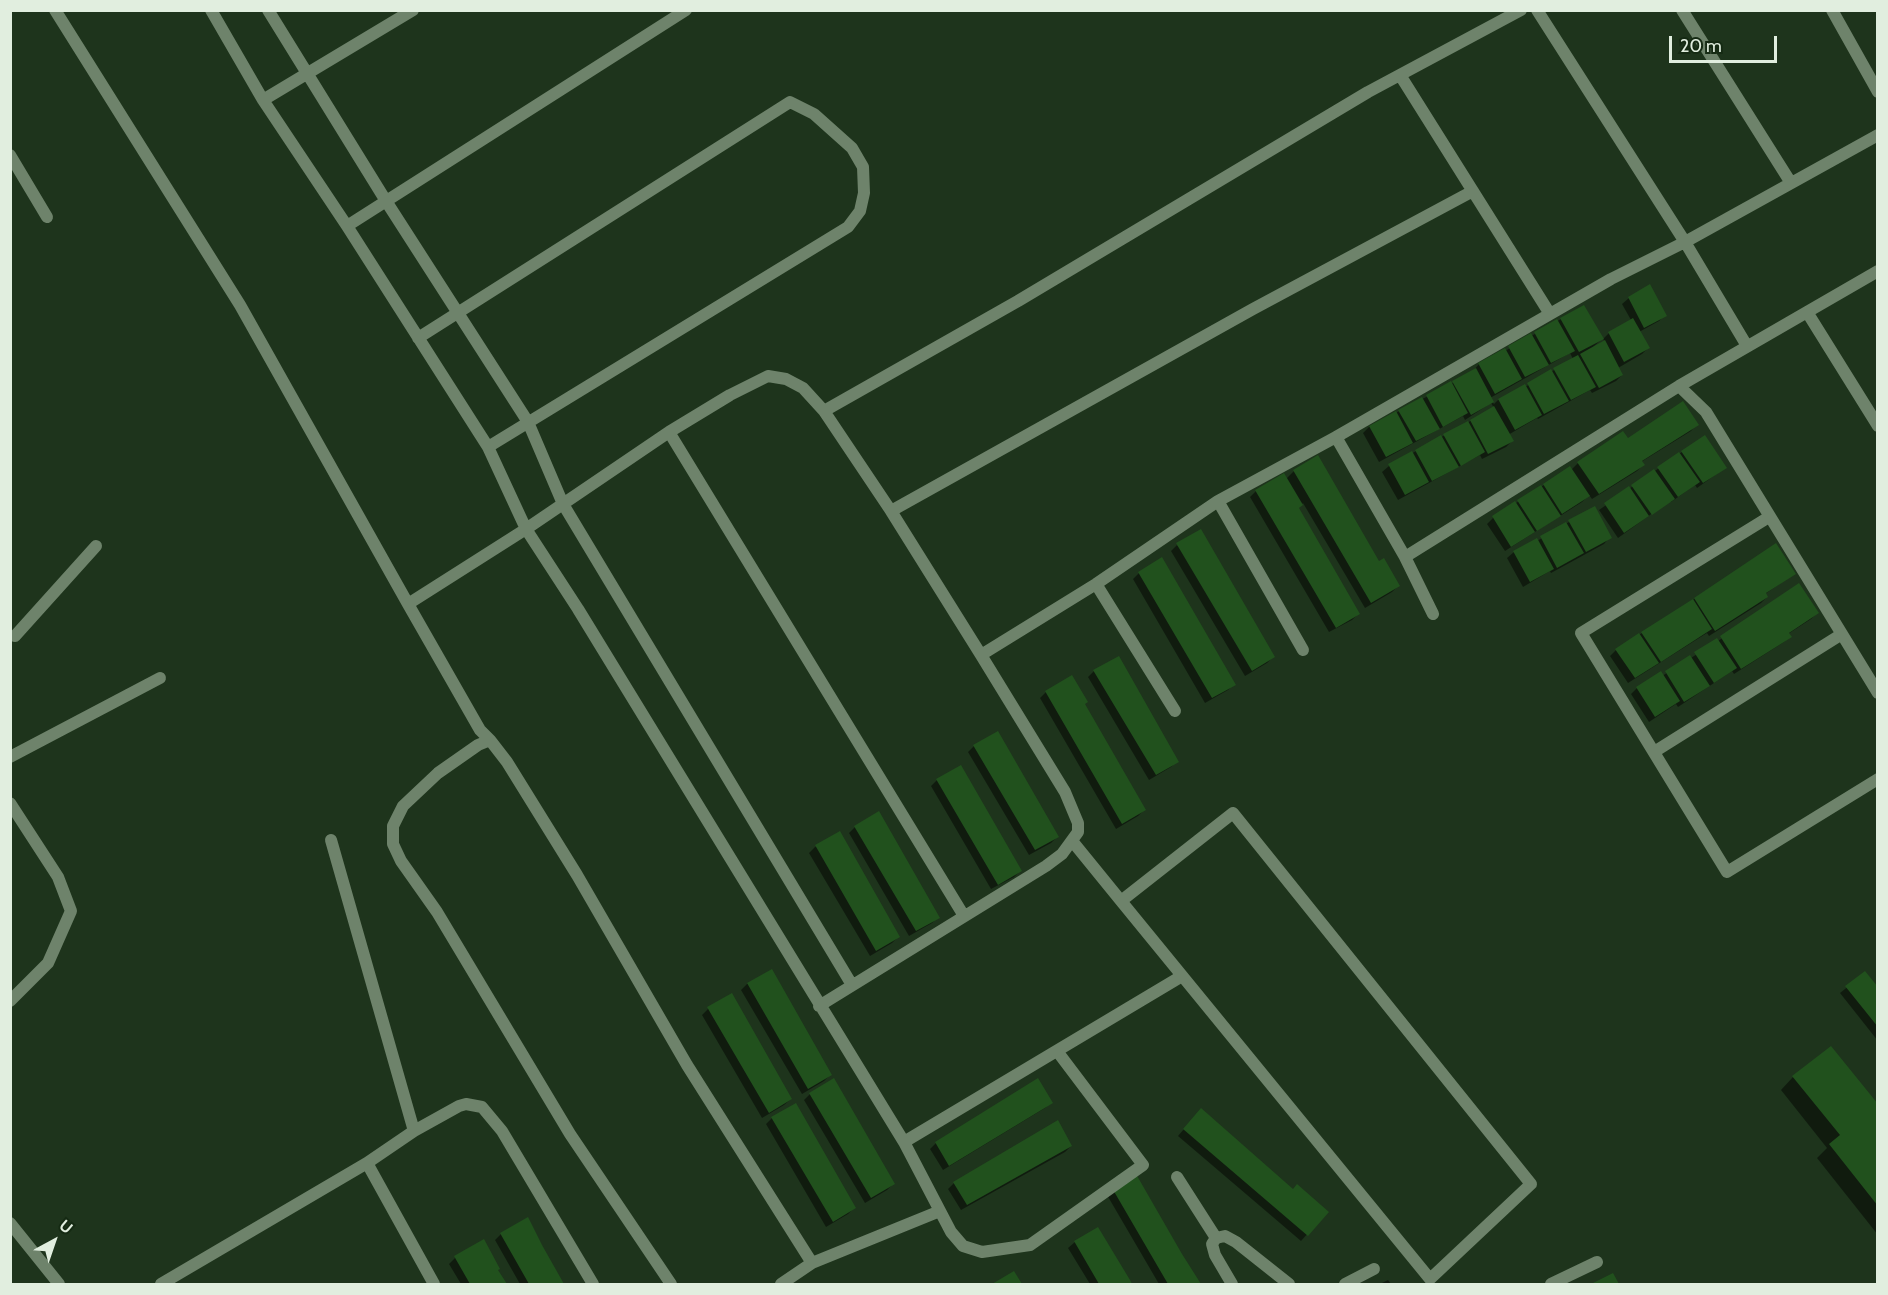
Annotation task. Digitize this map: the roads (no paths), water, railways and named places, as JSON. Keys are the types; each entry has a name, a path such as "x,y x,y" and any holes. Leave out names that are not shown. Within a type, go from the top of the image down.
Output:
{"street":[{"path":"56,10 240,304 480,730 507,762 554,837 687,1065 812,1263"},
{"path":"211,10 263,99 488,447 526,529 578,609 904,1142 951,1232 963,1246 982,1252 1030,1245 1143,1165 1057,1051"},
{"path":"268,10 386,201 528,422 563,504 852,985"},
{"path":"263,99 413,10"},
{"path":"347,226 686,10"},
{"path":"824,411 1018,301 1368,92 1521,10"},
{"path":"1537,10 1685,242 1747,346"},
{"path":"1682,10 1791,183"},
{"path":"1832,10 1878,92"},
{"path":"1400,75 1550,314"},
{"path":"418,338 790,102 814,114 852,148 862,167 864,193 860,211 848,227 488,447"},
{"path":"981,655 1096,584 1218,501 1336,437 1611,279 1685,242 1878,135"},
{"path":"10,155 47,217"},
{"path":"891,511 1253,309 1473,191"},
{"path":"1405,557 1679,386 1878,271"},
{"path":"1807,312 1878,426"},
{"path":"408,604 526,529 669,432 730,395 768,376 786,379 803,388 824,411 891,511 1065,792 1078,823 1078,832 1073,842 1046,866 819,1006"},
{"path":"1679,386 1706,412 1734,455 1769,517 1878,693"},
{"path":"669,432 964,916"},
{"path":"1336,437 1405,557 1433,614"},
{"path":"1218,501 1304,650"},
{"path":"1769,517 1581,633 1727,872 1878,779"},
{"path":"12,634 96,546"},
{"path":"1096,584 1175,711"},
{"path":"1654,752 1842,633"},
{"path":"10,757 160,678"},
{"path":"489,740 438,773 403,806 393,826 393,843 400,861 437,912 570,1134 670,1284"},
{"path":"10,803 58,877 71,911 48,963 10,1001"},
{"path":"1073,842 1182,976 1430,1279 1532,1184 1233,813 1121,901"},
{"path":"331,840 414,1131"},
{"path":"904,1142 1182,976"},
{"path":"160,1284 367,1163 414,1131 466,1104 482,1107 502,1131 593,1284"},
{"path":"367,1163 431,1283"},
{"path":"1177,1177 1216,1238"},
{"path":"781,1284 812,1263 940,1211"},
{"path":"10,1223 59,1284"},
{"path":"1232,1284 1215,1255 1212,1244 1216,1238 1225,1236 1236,1242 1289,1284"},
{"path":"1551,1284 1597,1262"},
{"path":"1345,1284 1374,1269"}]}
